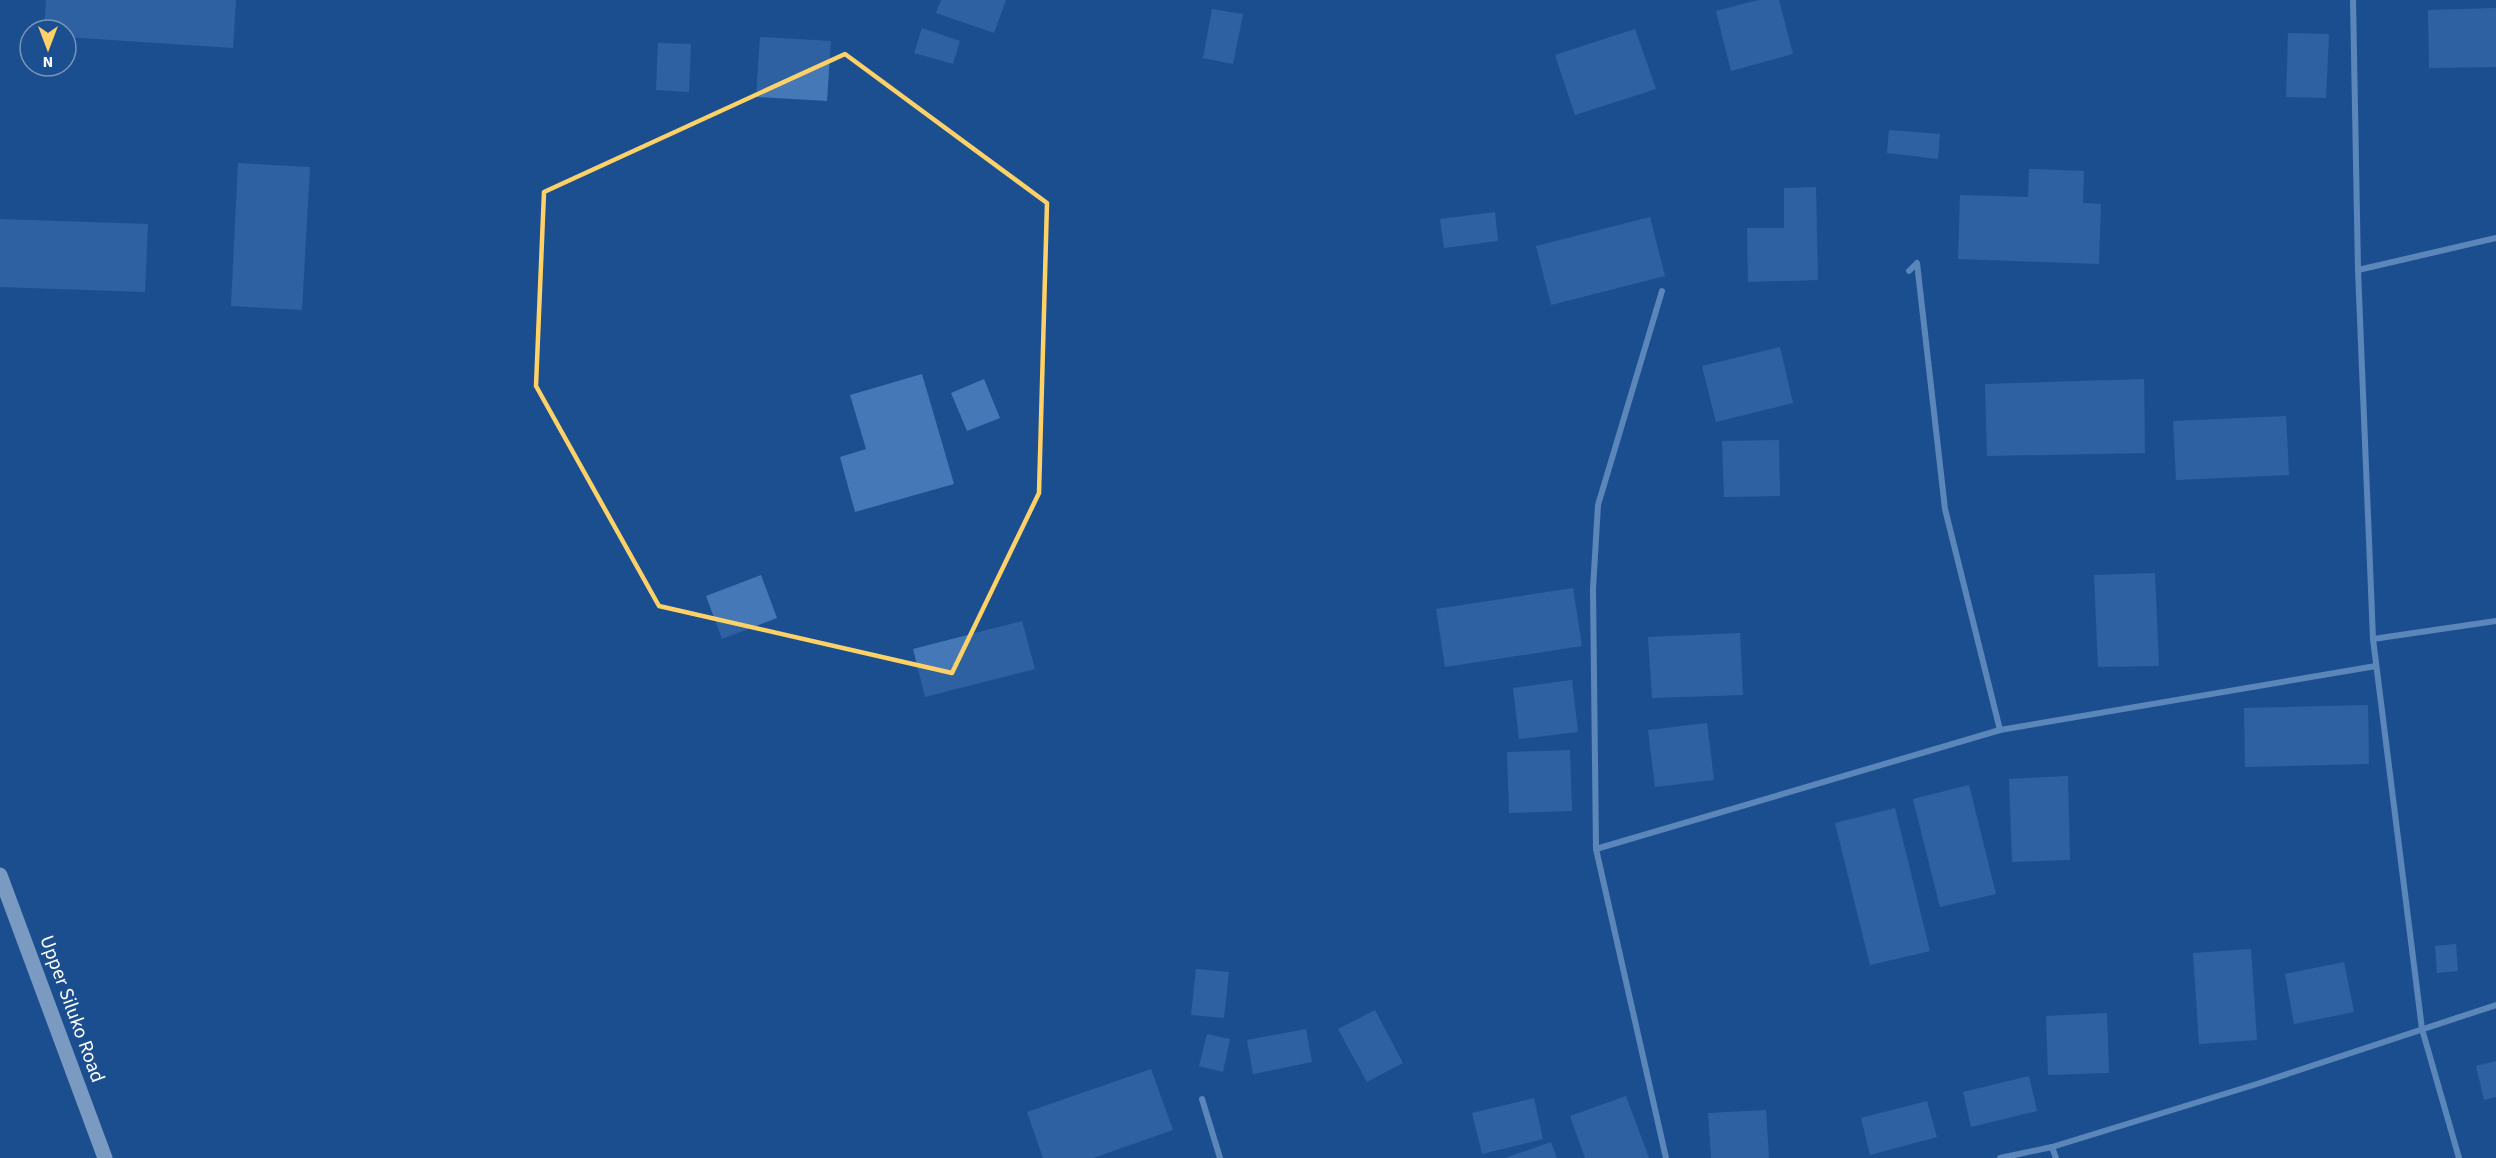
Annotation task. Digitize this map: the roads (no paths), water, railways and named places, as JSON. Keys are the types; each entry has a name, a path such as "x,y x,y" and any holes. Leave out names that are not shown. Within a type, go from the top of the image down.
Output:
{"main road":[{"name":"Upper Siluko Road","path":"0,875 105,1158"}],"street":[{"path":"2353,0 2358,270 2373,639 2422,1029 2459,1158"},
{"path":"2358,270 2496,238"},
{"path":"1909,271 1917,263 1945,509 2000,730"},
{"path":"1662,291 1598,505 1593,588 1596,849 1666,1158"},
{"path":"2373,639 2496,621"},
{"path":"1596,849 2000,730 2376,666"},
{"path":"2000,1158 2052,1147 2496,1005"},
{"path":"1202,1099 1220,1158"},
{"path":"2052,1147 2056,1158"}]}
